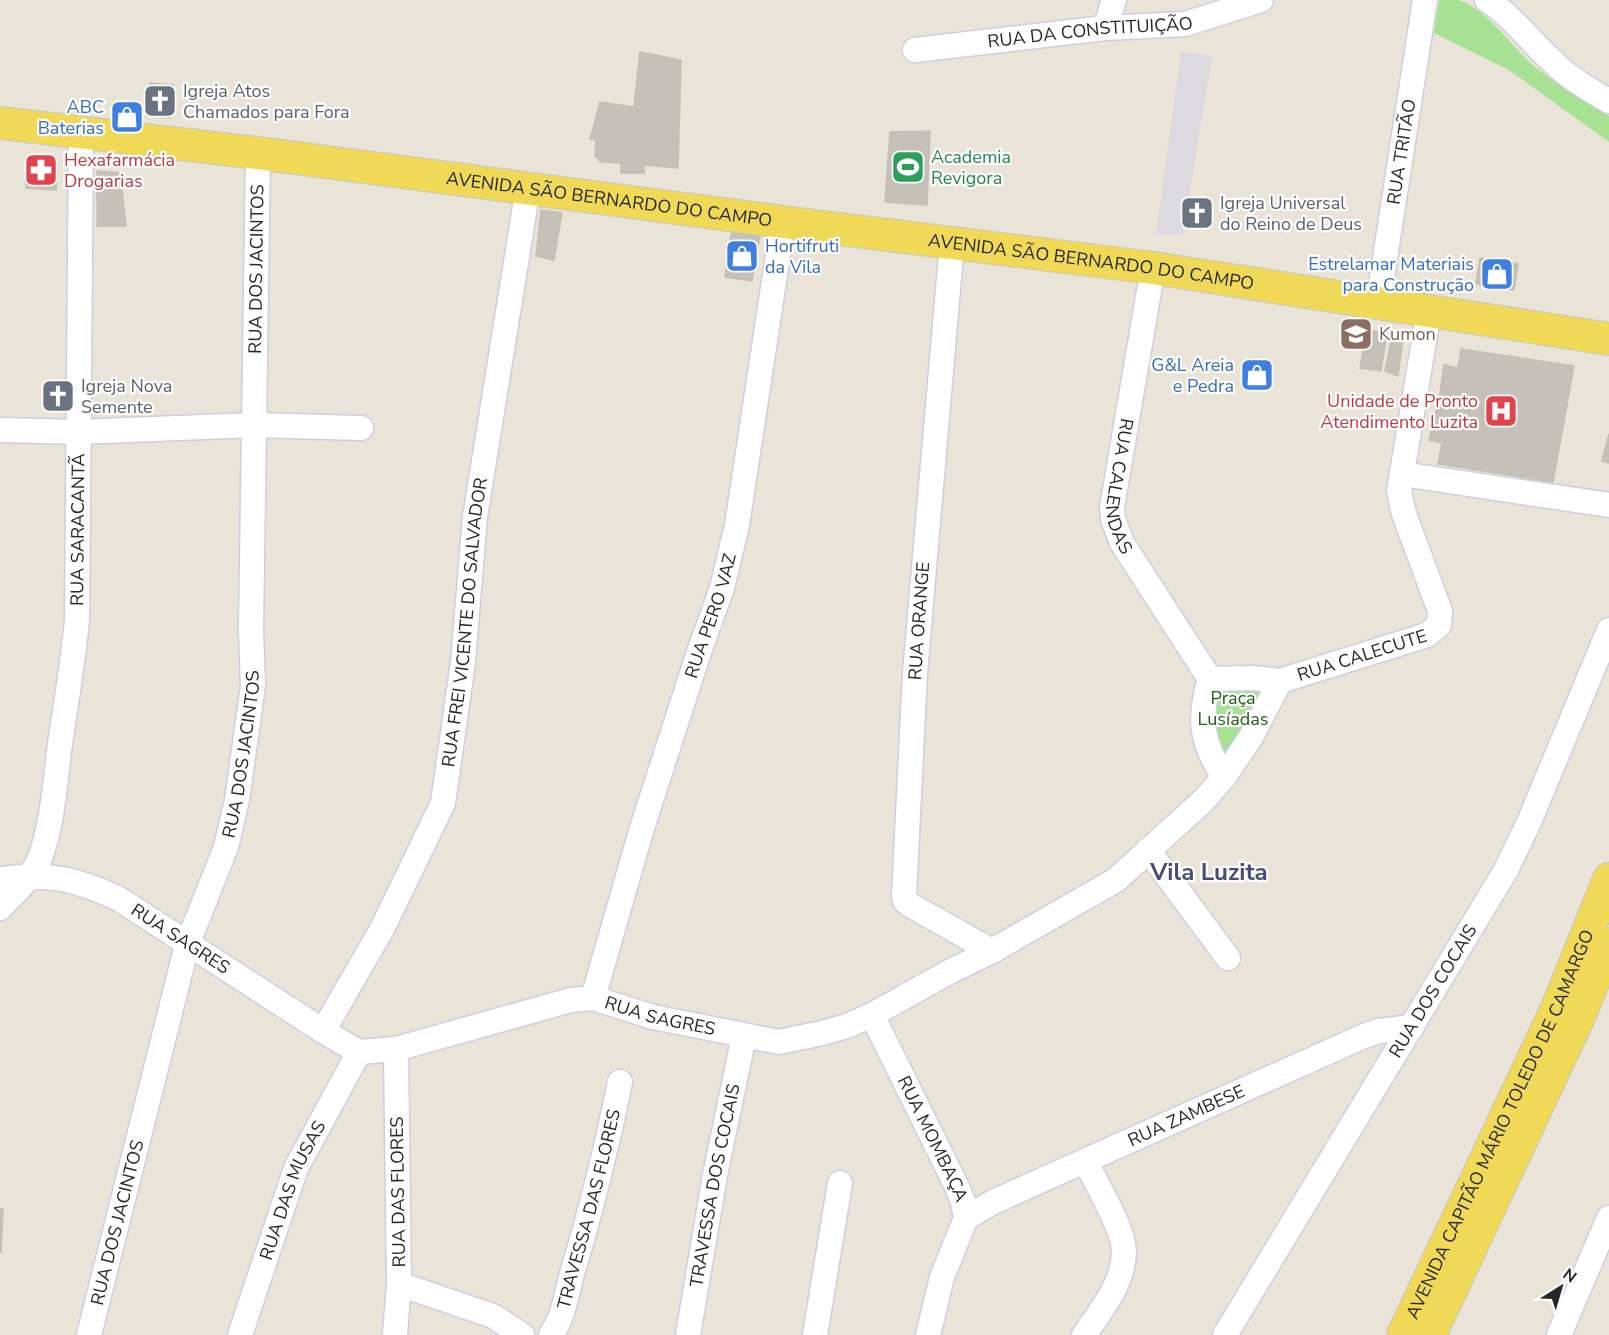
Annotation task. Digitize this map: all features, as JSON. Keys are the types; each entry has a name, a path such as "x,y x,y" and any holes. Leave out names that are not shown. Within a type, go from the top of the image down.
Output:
{"main road":[{"name":"AVENIDA SÃO BERNARDO DO CAMPO","path":"0,123 258,153 1153,268 1609,339"},
{"name":"AVENIDA CAPITÃO MÁRIO TOLEDO DE CAMARGO","path":"1403,1335 1557,1008 1609,879"},
{"name":"AVENIDA CAPITÃO MÁRIO TOLEDO DE CAMARGO","path":"1430,1335 1578,1019 1609,944"}],"street":[{"path":"1105,28 1114,0"},
{"name":"RUA DA CONSTITUIÇÃO","path":"915,50 1105,28 1185,24 1261,0"},
{"name":"RUA TRITÃO","path":"1378,303 1425,0"},
{"path":"1487,0 1502,9 1551,61 1577,83 1609,101"},
{"name":"RUA SARACANTÃ","path":"0,908 30,875 39,859 48,830 72,671 77,621 81,133"},
{"name":"RUA DOS JACINTOS","path":"89,1335 187,945 226,847 245,751 253,686 251,630 258,153"},
{"name":"RUA FREI VICENTE DO SALVADOR","path":"323,1031 382,929 443,803 463,662 475,517 528,188"},
{"name":"RUA PERO VAZ","path":"593,998 642,828 722,588 737,525 783,222"},
{"name":"RUA ORANGE","path":"952,243 915,673 904,896 905,901 917,909 992,951"},
{"name":"RUA CALENDAS","path":"1153,268 1112,507 1113,519 1122,543 1210,679"},
{"name":"RUA CALECUTE","path":"1280,681 1427,635 1439,625 1440,611 1399,492 1429,311"},
{"path":"0,430 78,432 255,425 361,428"},
{"path":"1402,474 1609,505"},
{"name":"RUA DOS COCAIS","path":"1225,1335 1506,870 1529,822 1609,630"},
{"path":"1252,678 1280,681 1251,737 1224,777 1209,750 1202,720 1204,699 1210,679 1252,678"},
{"name":"RUA SAGRES","path":"0,879 30,875 73,880 119,899 187,945 359,1052 396,1050 571,1000 593,998 652,1017 779,1042 847,1026 872,1015 992,951 1116,880 1204,800 1224,777"},
{"path":"1148,850 1228,957"},
{"name":"RUA MOMBAÇA","path":"872,1015 957,1187 966,1218 942,1277 928,1335"},
{"name":"RUA ZAMBESE","path":"966,1218 993,1202 1364,1036 1386,1029 1412,1027"},
{"name":"TRAVESSA DOS COCAIS","path":"688,1335 715,1175 744,1036"},
{"name":"RUA DAS FLORES","path":"394,1335 399,1284 396,1050"},
{"name":"RUA DAS MUSAS","path":"240,1335 296,1168 359,1052"},
{"name":"TRAVESSA DAS FLORES","path":"551,1335 564,1313 569,1283 584,1235 621,1082"},
{"path":"1084,1335 1115,1286 1122,1265 1124,1249 1119,1231 1086,1162"},
{"path":"815,1335 840,1183"},
{"path":"1559,1335 1609,1218"},
{"path":"399,1284 493,1316 522,1335"}],"shaded area":[{"path":"1181,52 1212,56 1183,234 1156,235"}],"green space":[{"path":"1439,0 1458,0 1479,11 1535,67 1609,116 1609,142 1509,70 1434,33"},
{"name":"Praça Lusíadas","path":"1217,688 1267,688 1224,762 1214,739"}],"building":[{"path":"640,52 681,60 678,168 644,165 644,173 621,173 621,163 601,162 595,156 596,140 590,139 600,102 634,107"},
{"name":"Igreja Atos Chamados para Fora","path":"150,83 173,85 170,118 147,116"},
{"name":"Academia Revigora","path":"930,131 927,205 885,202 890,132"},
{"path":"27,164 57,166 56,190 26,188"},
{"path":"97,171 120,173 126,226 97,226"},
{"path":"541,210 562,213 554,260 536,256"},
{"name":"Hortifruti da Vila","path":"732,230 760,235 752,281 725,277"},
{"name":"Estrelamar Materiais para Construção","path":"1480,258 1518,264 1514,290 1476,284"},
{"path":"1366,330 1387,333 1381,371 1360,368"},
{"path":"1392,336 1403,338 1398,376 1385,371"},
{"name":"Unidade de Pronto Atendimento Luzita","path":"1461,349 1574,366 1553,482 1438,464 1442,443 1429,440 1439,400 1444,365 1458,368"},
{"path":"1609,434 1609,463 1602,461"},
{"path":"0,1209 3,1209 1,1252 0,1252"}],"place":[{"name":"Igreja Atos Chamados para Fora","path":"160,101"},
{"name":"ABC Baterias","path":"127,117"},
{"name":"Academia Revigora","path":"908,167"},
{"name":"Hexafarmácia Drogarias","path":"41,170"},
{"name":"Igreja Universal do Reino de Deus","path":"1197,213"},
{"name":"Hortifruti da Vila","path":"742,256"},
{"name":"Estrelamar Materiais para Construção","path":"1497,274"},
{"name":"Kumon","path":"1356,334"},
{"name":"G&L Areia e Pedra","path":"1257,375"},
{"name":"Igreja Nova Semente","path":"58,396"},
{"name":"Unidade de Pronto Atendimento Luzita","path":"1501,411"}],"district":[{"name":"Vila Luzita","path":"1209,872"}]}
